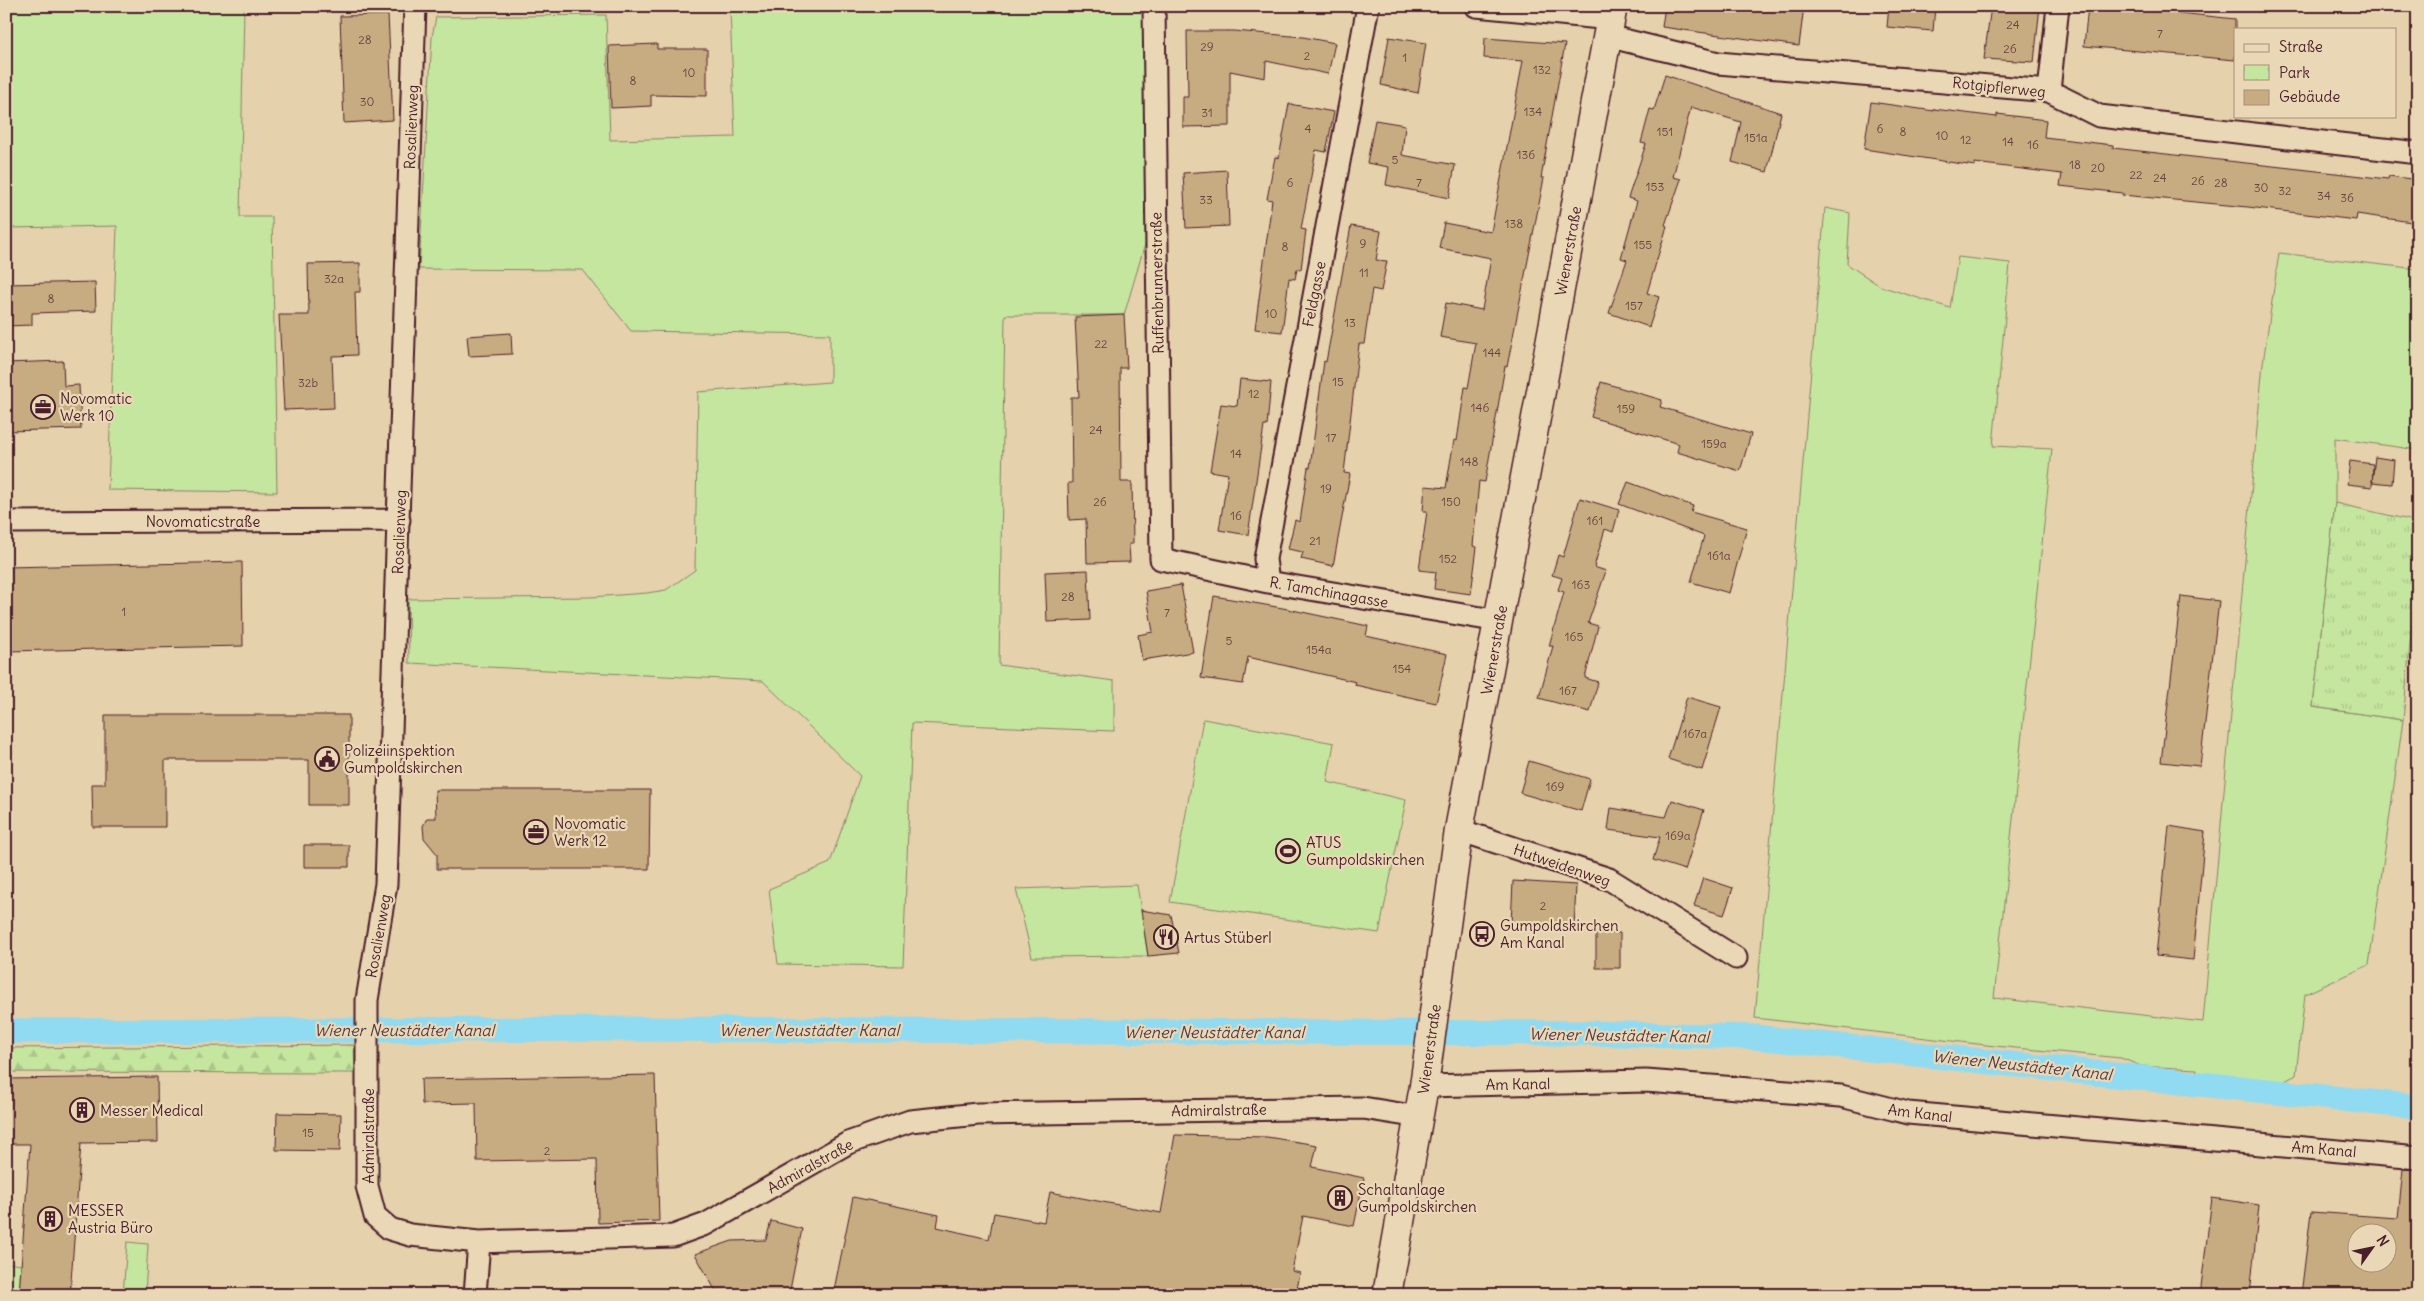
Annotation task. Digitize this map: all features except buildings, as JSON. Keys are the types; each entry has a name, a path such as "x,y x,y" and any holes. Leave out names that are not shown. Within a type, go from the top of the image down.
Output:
{"street":[{"name":"Rosalienweg","path":"367,1056 367,1010 386,884 415,6"},
{"name":"Ruffenbrunnerstraße","path":"1154,6 1160,559"},
{"name":"Feldgasse","path":"1268,582 1265,559 1368,6"},
{"name":"Rotgipflerweg","path":"1476,6 1610,21 1718,63 2049,91 2099,116 2418,153"},
{"path":"2049,91 2058,6"},
{"name":"Wienerstraße","path":"1387,1295 1424,1086 1426,1060 1459,830 1610,21"},
{"name":"Novomaticstraße","path":"6,522 399,520"},
{"name":"R. Tamchinagasse","path":"1160,559 1268,582 1499,621"},
{"name":"Hutweidenweg","path":"1459,830 1609,879 1736,958"},
{"name":"Admiralstraße","path":"367,1056 367,1186 375,1216 390,1229 410,1235 479,1242 673,1236 706,1224 848,1143 910,1121 978,1114 1363,1108 1419,1117"},
{"name":"Am Kanal","path":"1424,1086 1646,1080 1841,1096 1908,1113 2418,1158"},
{"path":"475,1295 479,1242"}],"green space":[{"path":"6,6 244,6 240,217 272,217 277,492 108,490 117,226 6,228"},
{"path":"819,6 1143,6 1145,244 1124,315 1005,315 999,665 1114,681 1114,731 912,723 903,966 778,964 769,889 830,863 860,776 763,681 409,663 408,599 591,597 666,590 695,570 698,392 830,382 830,334 631,331 583,270 419,269 432,37 436,17 606,15 610,140 735,137 730,10 818,10"},
{"path":"1825,208 1850,213 1847,264 1880,286 1950,308 1958,257 2010,263 1993,446 2052,449 1994,998 2203,1022 2263,363 2279,253 2418,269 2418,450 2335,438 2335,503 2313,707 2403,720 2369,965 2305,994 2296,1075 2275,1086 2196,1076 2197,1069 2141,1066 2121,1058 1995,1046 1755,1018"},
{"path":"2335,503 2418,522 2418,557 2403,720 2313,707"},
{"name":"ATUS Gumpoldskirchen","path":"1203,719 1334,743 1327,782 1406,800 1379,933 1170,902"},
{"path":"1137,885 1148,956 1032,957 1016,889"},
{"path":"354,1045 355,1073 6,1072 6,1048"},
{"path":"127,1242 148,1244 145,1295 123,1295"},
{"path":"6,1263 21,1265 19,1295 6,1295"}],"waterway":[{"name":"Wiener Neustädter Kanal","path":"6,1031 626,1029 1583,1033 1755,1037 2418,1107"}],"place":[{"name":"Novomatic Werk 10","path":"43,407"},
{"name":"Polizeiinspektion Gumpoldskirchen","path":"327,759"},
{"name":"Novomatic Werk 12","path":"536,832"},
{"name":"ATUS Gumpoldskirchen","path":"1288,851"},
{"name":"Gumpoldskirchen Am Kanal","path":"1482,934"},
{"name":"Artus Stüberl","path":"1166,937"},
{"name":"Messer Medical","path":"82,1110"},
{"name":"Schaltanlage Gumpoldskirchen","path":"1340,1198"},
{"name":"MESSER Austria Büro","path":"50,1219"}]}
